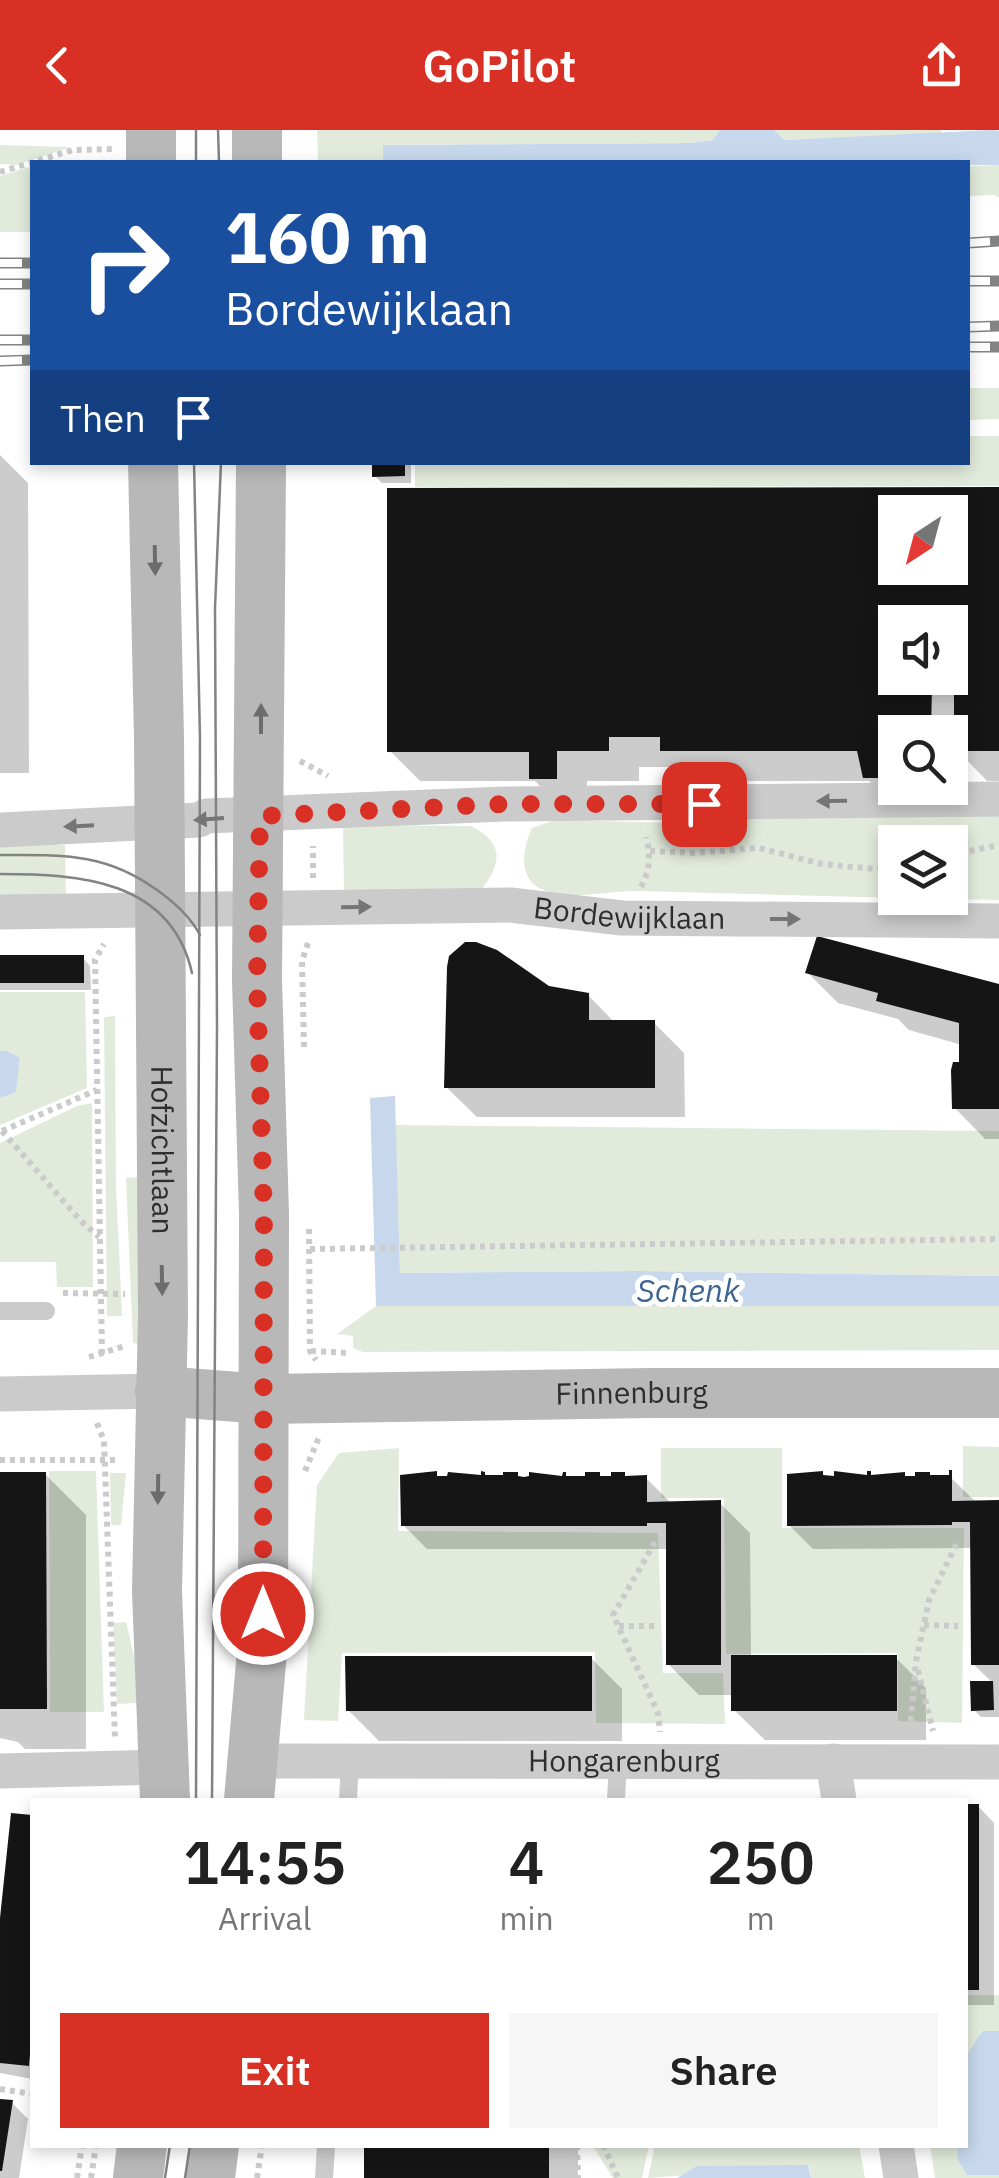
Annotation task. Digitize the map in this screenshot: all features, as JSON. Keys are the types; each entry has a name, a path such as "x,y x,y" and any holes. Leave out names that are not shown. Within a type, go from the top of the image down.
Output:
{"main road":[{"path":"256,130 257,160"},
{"name":"Hofzichtlaan","path":"153,465 162,1315 157,1591 165,1784"},
{"path":"250,1781 263,1640 258,907 261,465"},
{"path":"160,1392 264,1399"},
{"name":"Finnenburg","path":"264,1399 999,1393"},
{"path":"138,2178 142,2148"},
{"path":"210,2178 214,2148"}],"street":[{"path":"0,830 199,820 206,816 504,804 999,799"},
{"name":"Bordewijklaan","path":"258,907 510,904 622,918 999,921"},
{"path":"0,912 258,907"},
{"path":"0,1394 160,1392"},
{"name":"Hongarenburg","path":"250,1781 350,1761 999,1762"},
{"path":"833,1761 839,1798"},
{"path":"0,1770 165,1784"},
{"path":"896,2148 901,2178"}],"lane":[{"path":"0,1311 46,1311"},
{"path":"348,1798 350,1761"},
{"path":"616,1798 618,1763"},
{"path":"324,2178 326,2148"}],"path":[{"path":"40,160 73,150 139,147"},
{"path":"0,172 30,163"},
{"path":"622,918 646,878 650,851 644,830 628,805"},
{"path":"968,851 997,845 999,855"},
{"path":"650,851 696,853 759,848 822,864 878,869"},
{"path":"98,1090 1,1132 100,1237"},
{"path":"310,1249 999,1239"},
{"path":"46,1311 54,1293 126,1294"},
{"path":"0,1460 136,1460"},
{"path":"899,1762 911,1726 916,1661 928,1600 958,1541"},
{"path":"655,1542 613,1615 658,1713 663,1764"},
{"path":"924,1624 958,1626"},
{"path":"618,1626 658,1626"},
{"path":"916,1661 941,1761"},
{"path":"0,2089 30,2094"},
{"path":"77,2178 82,2148"},
{"path":"91,2178 96,2148"},
{"path":"257,2178 262,2148"},
{"path":"577,2148 578,2178"},
{"path":"605,2148 618,2178"}],"green space":[{"path":"317,130 720,130 713,140 692,143 384,145 383,160 318,160"},
{"path":"774,130 941,130 941,134 783,140"},
{"path":"0,145 71,147 16,165 0,164"},
{"path":"999,165 999,198 970,196 970,166"},
{"path":"30,167 30,232 0,232 0,176"},
{"path":"970,388 999,388 999,419 970,420"},
{"path":"970,436 999,436 999,486 415,487 415,465 970,465"},
{"path":"765,812 999,814 999,900 968,899 968,825 878,825 878,898 639,891 563,895 533,884 524,861 532,828 555,820 681,823"},
{"path":"343,825 471,826 495,847 496,863 480,891 344,895"},
{"path":"0,844 65,845 66,897 0,896"},
{"path":"0,992 85,992 87,1088 0,1125 0,1098 16,1091 20,1059 0,1051"},
{"path":"115,1016 122,1316 107,1316 104,1017"},
{"path":"92,1103 93,1287 57,1287 56,1262 0,1262 0,1143 77,1106"},
{"path":"395,1125 999,1131 999,1276 639,1271 400,1273"},
{"path":"139,1177 138,1344 133,1343 126,1178"},
{"path":"376,1306 999,1306 999,1350 363,1352 353,1348 353,1336 337,1334"},
{"path":"963,1446 999,1447 999,1497 963,1497"},
{"path":"399,1448 398,1531 658,1533 663,1673 723,1673 725,1724 596,1723 595,1652 342,1653 338,1721 304,1720 317,1485 339,1453"},
{"path":"661,1448 782,1448 782,1528 964,1528 962,1723 898,1721 898,1653 726,1654 724,1498 661,1498"},
{"path":"49,1471 96,1471 104,1712 50,1712"},
{"path":"110,1473 126,1473 121,1525 111,1525"},
{"path":"126,1622 140,1682 137,1703 117,1704 113,1623"},
{"path":"968,1995 999,1995 999,2031 981,2031 968,2064"},
{"path":"594,2148 648,2148 642,2178 613,2178"},
{"path":"654,2148 860,2148 865,2178 811,2178 809,2166 648,2178"},
{"path":"930,2148 958,2148 957,2159 967,2175 999,2175 999,2178 935,2178"}],"water":[{"path":"720,130 774,130 784,140 992,130 999,131 999,165 970,165 970,160 383,160 383,145 713,140"},
{"path":"0,1051 20,1058 16,1092 0,1098"},
{"name":"Schenk","path":"395,1096 400,1273 639,1271 999,1276 999,1306 376,1306 370,1098"},
{"path":"982,2031 999,2031 999,2175 967,2175 957,2159 958,2148 968,2148 968,2053"},
{"path":"808,2165 811,2178 677,2178 697,2166"}],"building":[{"path":"372,465 405,465 405,476 372,477"},
{"path":"999,487 999,751 968,751 968,715 954,715 954,695 968,695 968,605 878,605 878,695 932,695 931,715 878,715 878,778 863,778 857,751 660,751 660,737 609,737 609,751 557,751 557,779 529,779 529,752 387,752 387,488"},
{"path":"817,936 999,984 999,1109 952,1109 951,1070 953,1062 959,1062 959,1023 876,1001 878,993 805,973"},
{"path":"465,942 497,950 549,986 589,993 589,1020 655,1020 655,1088 444,1088 447,967 449,956"},
{"path":"0,955 84,955 84,983 0,983"},
{"path":"949,1470 952,1501 999,1500 999,1665 971,1665 970,1522 787,1526 787,1474 823,1471 823,1475 834,1476 834,1471 867,1475 871,1471 871,1475 905,1472 905,1476 915,1476 915,1472 949,1475"},
{"path":"437,1471 437,1476 447,1476 448,1472 481,1475 481,1471 485,1475 518,1472 518,1476 524,1477 529,1472 585,1476 585,1472 600,1472 600,1476 611,1476 611,1472 625,1472 625,1476 647,1475 647,1502 721,1500 721,1665 666,1665 666,1523 401,1526 400,1475"},
{"path":"0,1472 46,1472 47,1709 0,1709"},
{"path":"731,1655 897,1655 897,1711 731,1711"},
{"path":"345,1656 592,1656 592,1711 346,1711"},
{"path":"970,1681 993,1681 994,1710 971,1711"},
{"path":"968,1804 979,1804 979,1990 968,1990"},
{"path":"11,1813 30,1815 29,2066 0,2063 0,1918"},
{"path":"0,2099 13,2100 2,2171 0,2171"},
{"path":"364,2148 549,2148 549,2178 364,2178"}],"tram line":[{"path":"196,130 196,160"},
{"path":"218,130 219,160"},
{"path":"194,465 200,739 196,1798"},
{"path":"212,1798 217,1027 215,608 221,465"},
{"path":"0,855 82,858 119,868 169,899 200,935"},
{"path":"0,874 89,881 143,900 164,918 181,942 192,973"},
{"path":"165,2178 170,2148"},
{"path":"185,2178 190,2148"}],"railway":[{"path":"970,243 999,241"},
{"path":"0,263 30,263"},
{"path":"970,281 999,281"},
{"path":"0,284 30,284"},
{"path":"970,327 999,326"},
{"path":"0,340 30,340"},
{"path":"970,347 999,347"},
{"path":"0,361 30,360"}],"route":[{"path":"263,1614 264,1214 257,980 260,816 504,804 704,804"}]}
